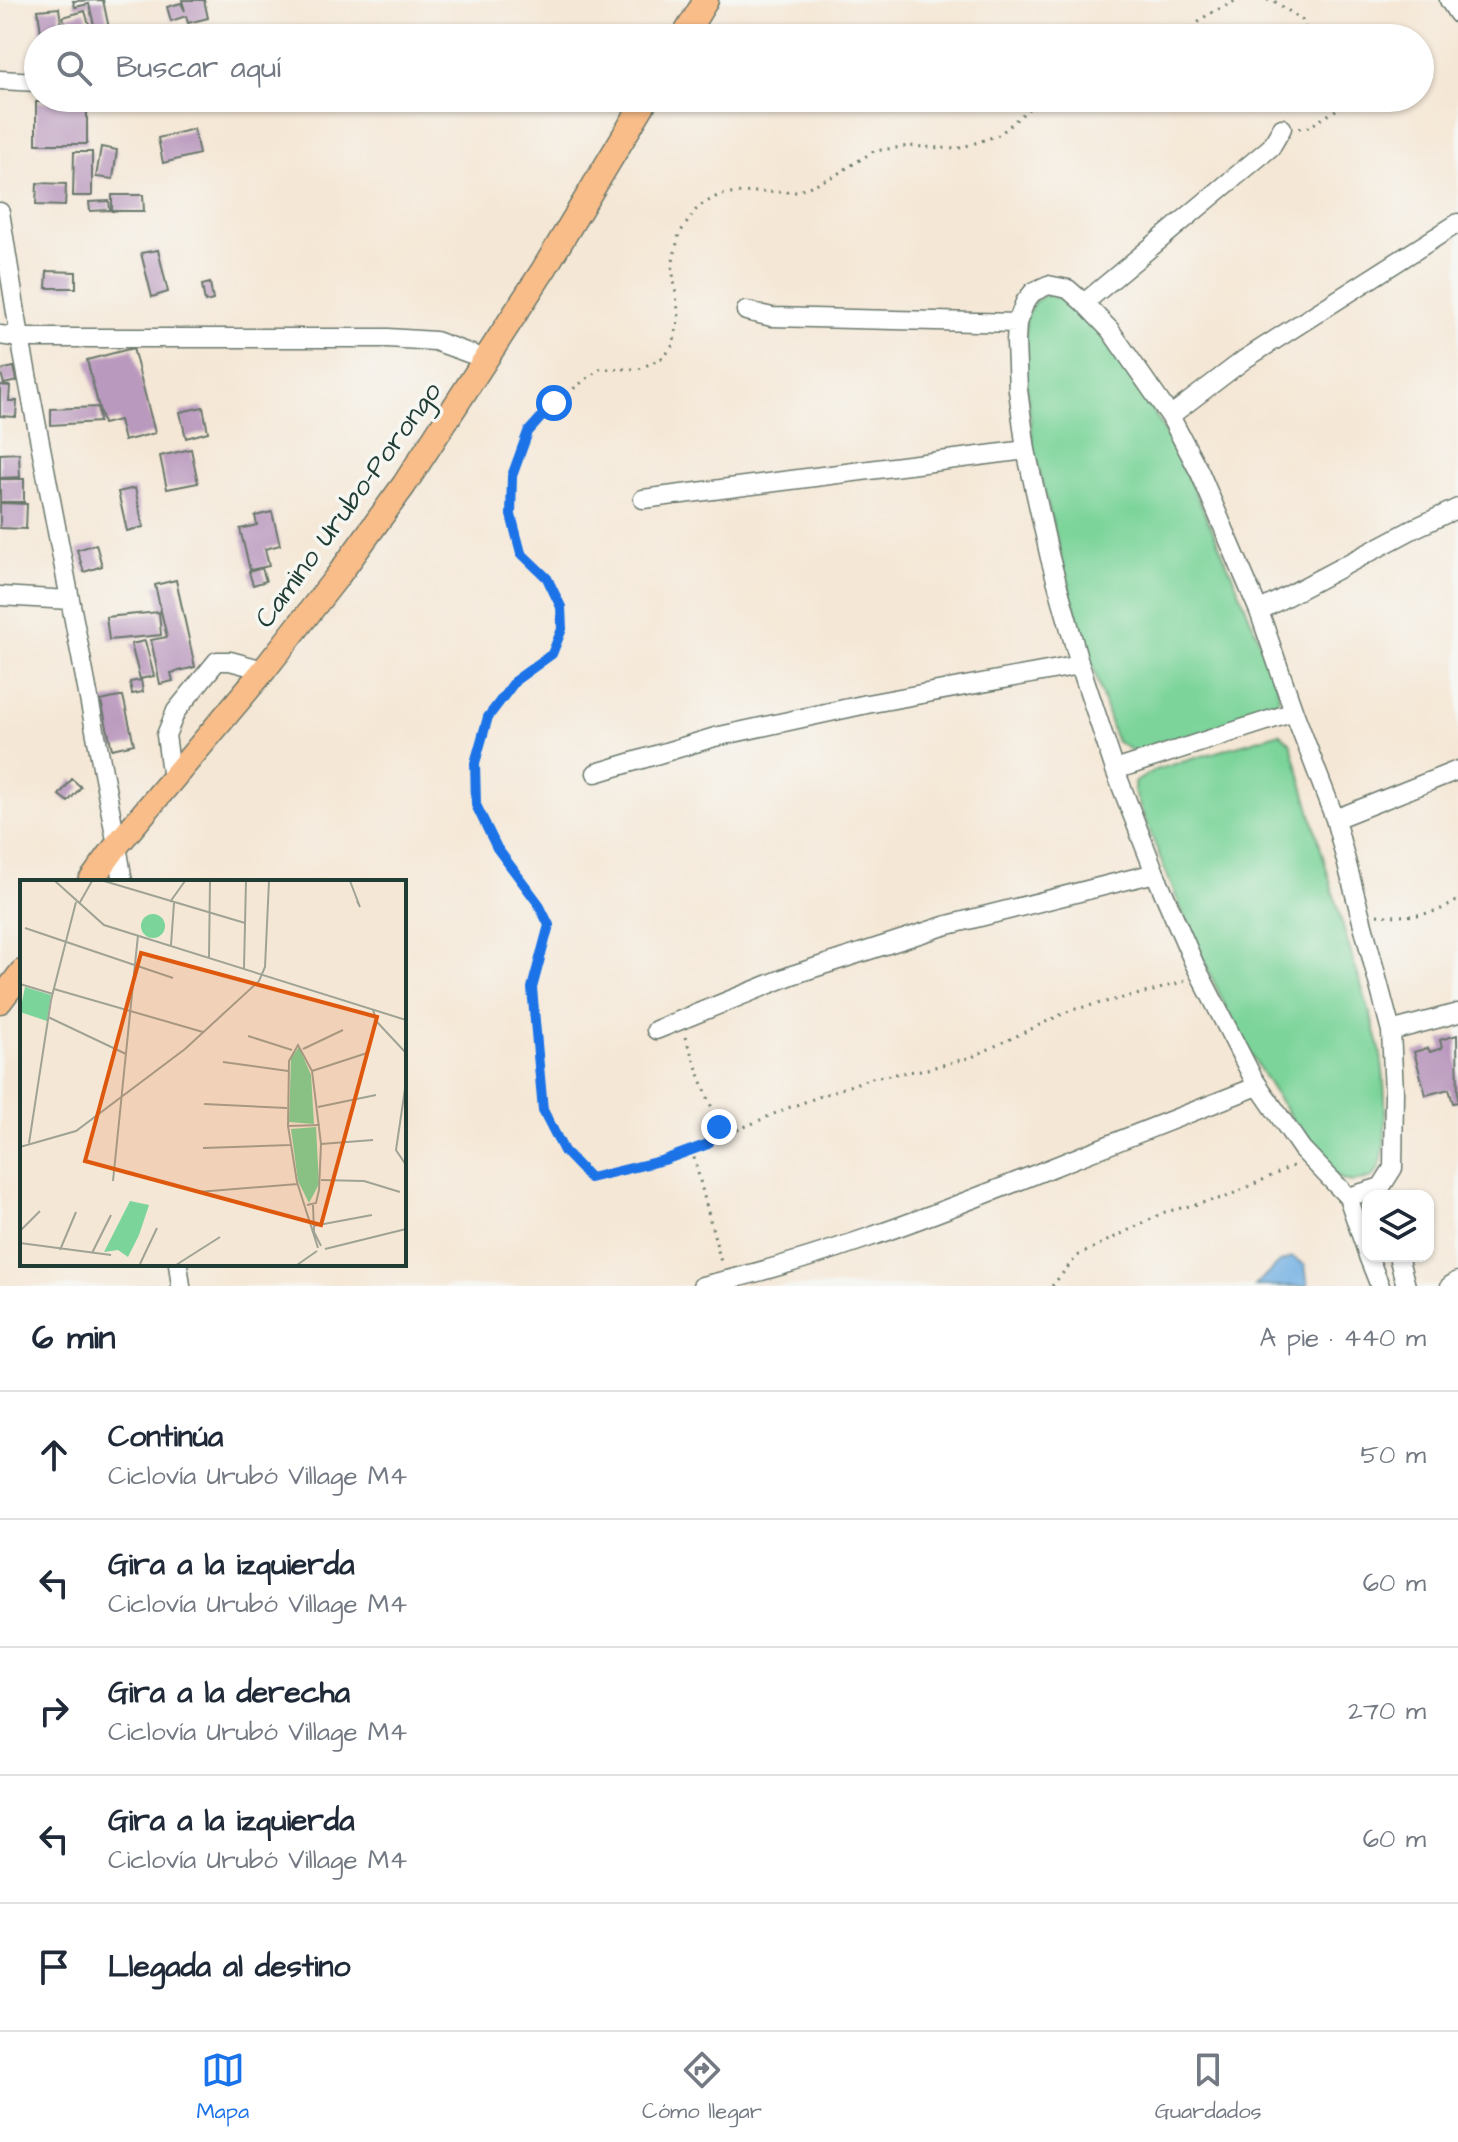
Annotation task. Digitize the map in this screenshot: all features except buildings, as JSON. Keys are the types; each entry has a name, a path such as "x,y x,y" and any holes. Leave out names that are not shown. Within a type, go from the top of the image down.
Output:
{"main road":[{"path":"691,24 706,0"},
{"name":"Camino Urubo-Porongo","path":"91,880 117,845 264,670 404,485 544,269 639,112"},
{"path":"0,1001 20,975"}],"street":[{"path":"1449,0 1458,14"},
{"path":"0,80 24,81"},
{"path":"1084,303 1271,147 1282,128"},
{"path":"0,212 20,338 123,880"},
{"path":"1170,416 1245,359 1458,223"},
{"path":"1362,1238 1348,1197 1310,1158 1258,1086 1200,976 1115,770 1080,665 1050,558 1026,450 1018,390 1017,323 1025,302 1033,292 1048,285 1068,289 1110,330 1170,416 1200,473 1259,611 1335,819 1391,1031 1393,1168 1383,1190"},
{"path":"746,311 772,317 1017,323"},
{"path":"0,335 20,338 388,338 435,341 485,359"},
{"path":"643,499 1026,450"},
{"path":"1259,611 1458,508"},
{"path":"0,596 70,600"},
{"path":"172,780 166,735 176,711 217,661 230,661 264,670"},
{"path":"596,773 715,737 867,704 1080,665"},
{"path":"1115,770 1294,712"},
{"path":"1335,819 1458,770"},
{"path":"656,1030 792,975 944,926 1155,873"},
{"path":"1391,1031 1458,1013"},
{"path":"702,1286 868,1238 1258,1086"},
{"path":"1348,1197 1362,1195"},
{"path":"1371,1262 1380,1286"},
{"path":"1400,1262 1406,1286"},
{"path":"178,1266 181,1286"},
{"path":"1450,1286 1458,1281"}],"path":[{"path":"1196,24 1237,0"},
{"path":"1267,0 1274,1 1304,24"},
{"path":"1025,112 999,135 957,149 909,146 874,151 834,176 797,192 719,195 698,207 679,234 672,266 679,317 673,345 664,357 639,369 600,369 554,403 528,432 512,476 511,515 521,553 547,578 561,607 562,629 552,654 516,680 488,717 475,763 476,805 497,848 538,903 549,925 532,988 543,1110 564,1151 590,1178 692,1150 785,1109 871,1078 927,1069 972,1057 1071,1010 1153,991 1200,976"},
{"path":"1282,128 1309,127 1333,112"},
{"path":"1360,913 1402,917 1427,915 1458,900"},
{"path":"678,1021 719,1127 708,1144"},
{"path":"692,1150 726,1281"},
{"path":"1052,1286 1077,1256 1165,1212 1226,1197 1310,1158"}],"green space":[{"path":"1045,295 1057,295 1071,303 1107,341 1136,382 1173,447 1228,565 1278,688 1279,698 1274,706 1260,716 1190,739 1134,752 1116,741 1069,589 1033,446 1025,371 1026,318 1034,302"},
{"path":"1280,733 1290,742 1381,1056 1385,1102 1382,1158 1378,1171 1364,1180 1344,1180 1333,1172 1280,1102 1255,1060 1189,928 1134,791 1134,783 1155,770"}],"water":[{"path":"1292,1257 1305,1265 1308,1286 1255,1286 1280,1262"}],"route":[{"path":"554,403 528,432 512,476 511,515 521,553 547,578 561,607 562,629 552,654 516,680 488,717 475,763 476,805 497,848 538,903 549,925 532,988 543,1110 564,1151 590,1178 664,1160 708,1144 719,1127"}]}
